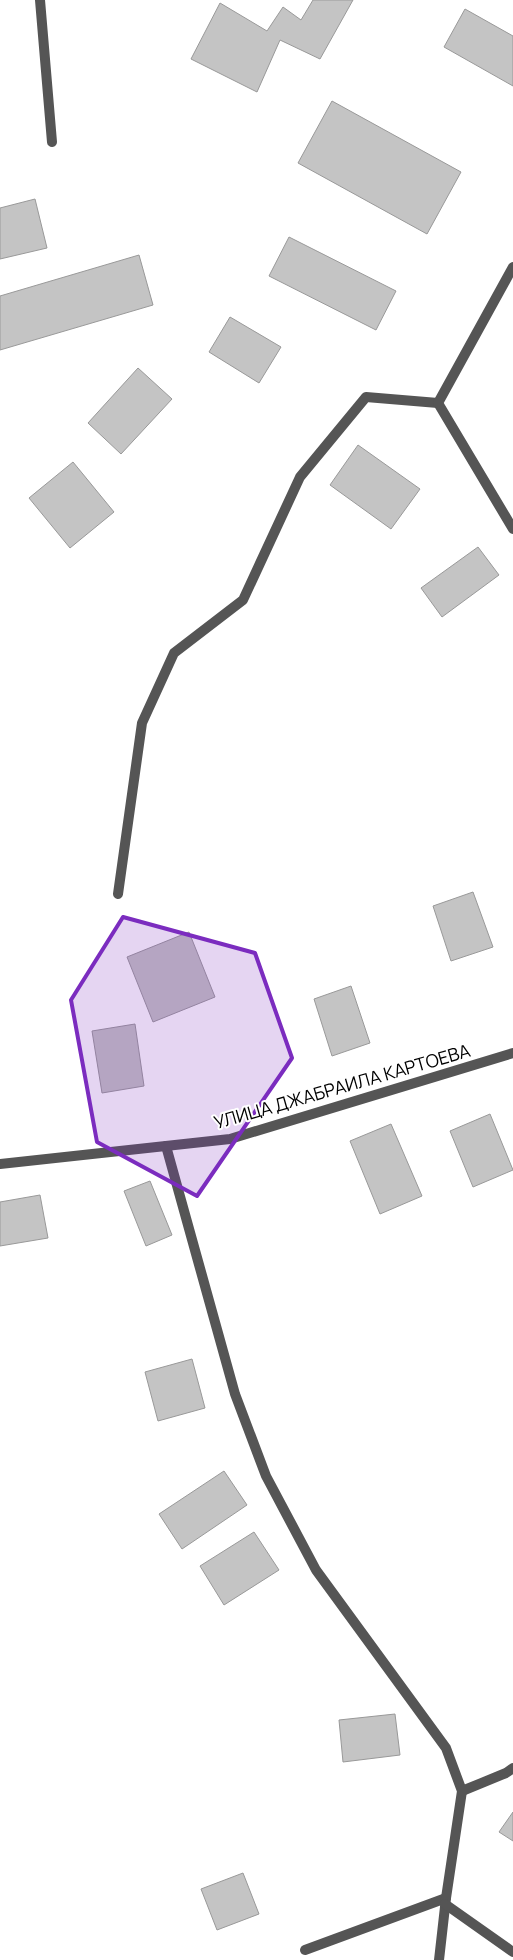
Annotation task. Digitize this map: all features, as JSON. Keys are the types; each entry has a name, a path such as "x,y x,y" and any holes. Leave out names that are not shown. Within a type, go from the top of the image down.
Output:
{"street":[{"path":"40,0 52,142"},
{"path":"438,403 513,267"},
{"path":"118,894 142,723 174,653 243,600 300,477 366,397 438,403"},
{"path":"438,403 513,529"},
{"name":"УЛИЦА ДЖАБРАИЛА КАРТОЕВА","path":"0,1164 230,1139 513,1052"},
{"path":"166,1146 235,1394 266,1476 316,1570 446,1748 462,1791 445,1901 439,1960"},
{"path":"462,1791 506,1773 513,1768"},
{"path":"306,1950 445,1901"},
{"path":"445,1901 513,1952"}],"highlighted area":[{"path":"123,917 255,953 292,1058 197,1196 97,1142 71,1000"}],"building":[{"path":"313,0 353,0 320,59 280,40 257,92 191,59 220,3 267,31 283,7 301,20"},
{"path":"465,9 513,36 513,86 444,47"},
{"path":"332,101 461,172 427,234 298,163"},
{"path":"35,199 47,248 0,259 0,208"},
{"path":"289,237 396,291 376,330 269,276"},
{"path":"139,255 153,305 0,350 0,296"},
{"path":"230,317 281,347 259,383 209,352"},
{"path":"138,368 172,399 121,454 88,423"},
{"path":"358,445 420,489 391,529 330,485"},
{"path":"73,462 114,512 70,548 29,498"},
{"path":"478,547 499,575 442,617 421,588"},
{"path":"473,892 493,947 451,961 433,906"},
{"path":"189,932 215,997 153,1022 127,957"},
{"path":"351,986 370,1043 332,1056 314,999"},
{"path":"135,1024 144,1086 102,1093 92,1031"},
{"path":"490,1114 513,1170 473,1187 450,1131"},
{"path":"391,1124 422,1196 380,1214 350,1141"},
{"path":"150,1181 172,1235 146,1246 124,1191"},
{"path":"40,1195 48,1238 0,1246 0,1202"},
{"path":"192,1359 205,1408 158,1421 145,1372"},
{"path":"224,1471 247,1505 182,1549 159,1514"},
{"path":"254,1532 279,1570 224,1605 200,1566"},
{"path":"395,1714 400,1755 343,1762 339,1720"},
{"path":"513,1812 513,1841 499,1832"},
{"path":"243,1873 259,1914 217,1930 201,1889"}]}
